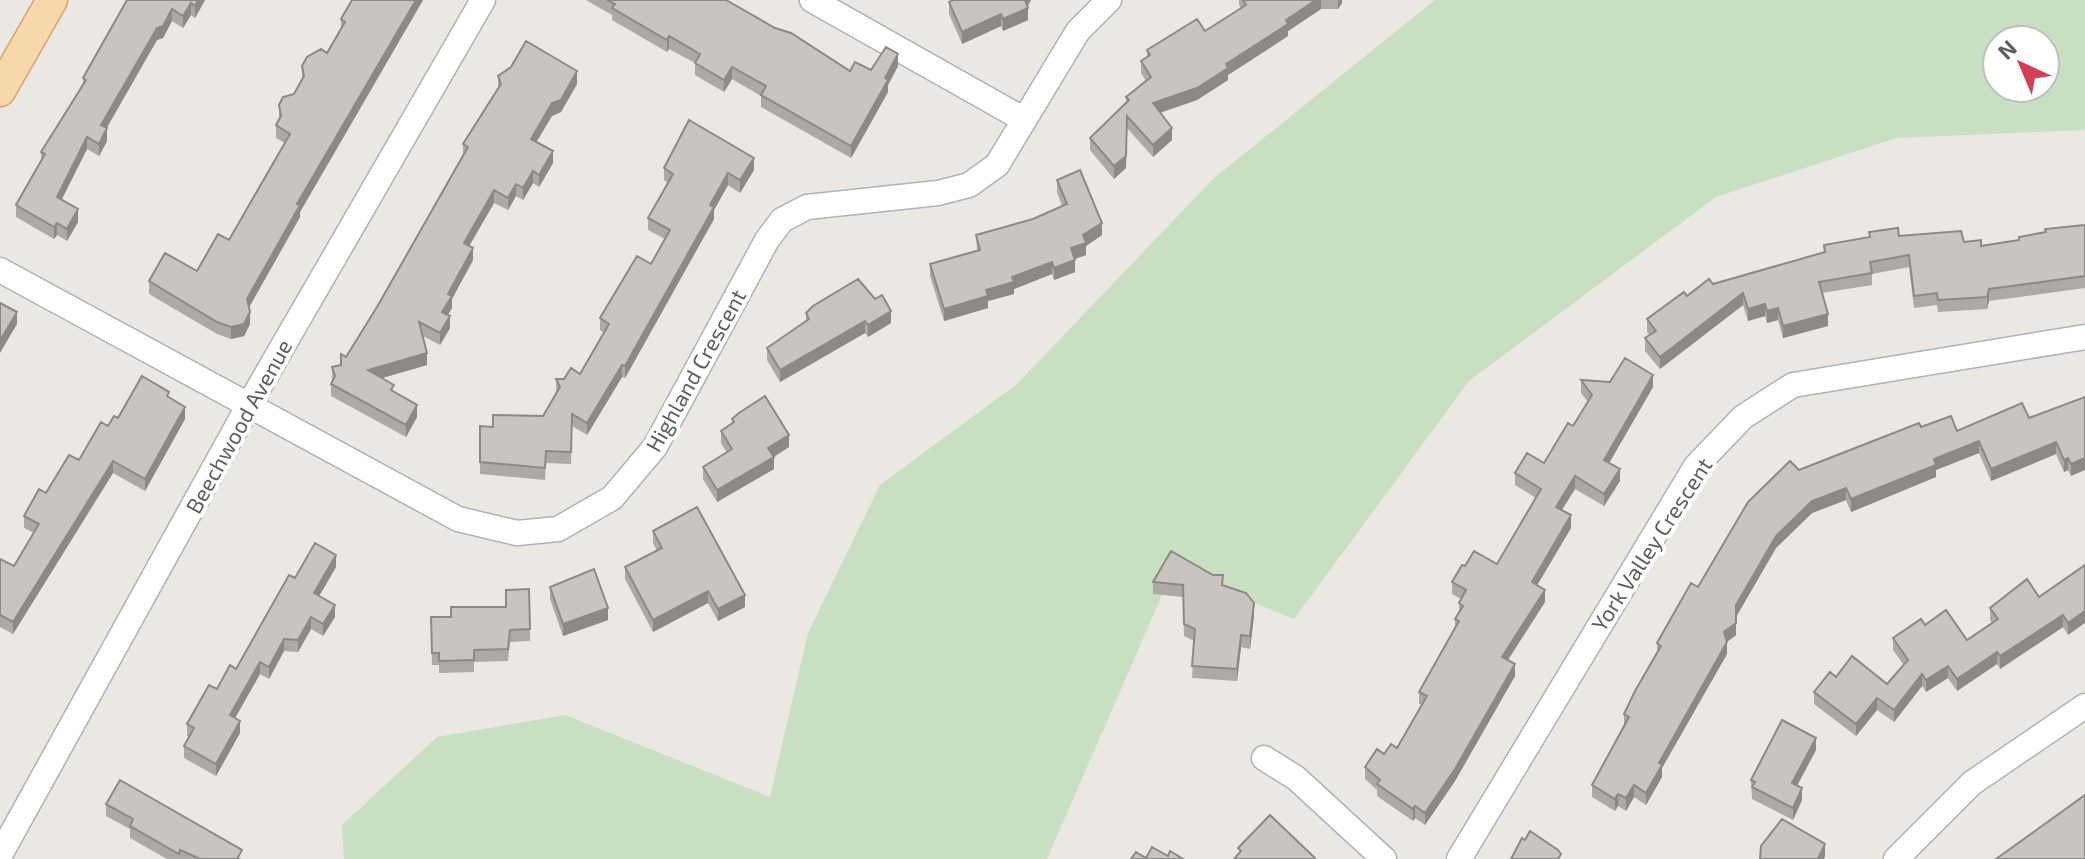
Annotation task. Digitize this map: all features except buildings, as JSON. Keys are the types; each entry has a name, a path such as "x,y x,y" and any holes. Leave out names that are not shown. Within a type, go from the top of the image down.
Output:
{"main road":[{"path":"0,91 52,0"}],"street":[{"name":"Beechwood Avenue","path":"0,855 250,403 483,0"},
{"path":"812,0 1023,119"},
{"name":"Highland Crescent","path":"0,270 250,403 458,519 517,533 558,529 612,498 655,447 767,240 782,220 807,207 938,193 969,185 997,165 1078,31 1109,0"},
{"name":"York Valley Crescent","path":"1459,859 1696,466 1743,417 1793,385 2085,337"},
{"path":"1896,859 1972,783 2085,706"},
{"path":"1264,758 1296,778 1384,859"}],"green space":[{"path":"1435,0 2085,0 2085,130 1896,138 1716,197 1469,381 1294,619 1173,570 1047,859 344,859 342,825 437,737 565,715 770,797 808,633 880,485 1017,384 1214,178"}]}
